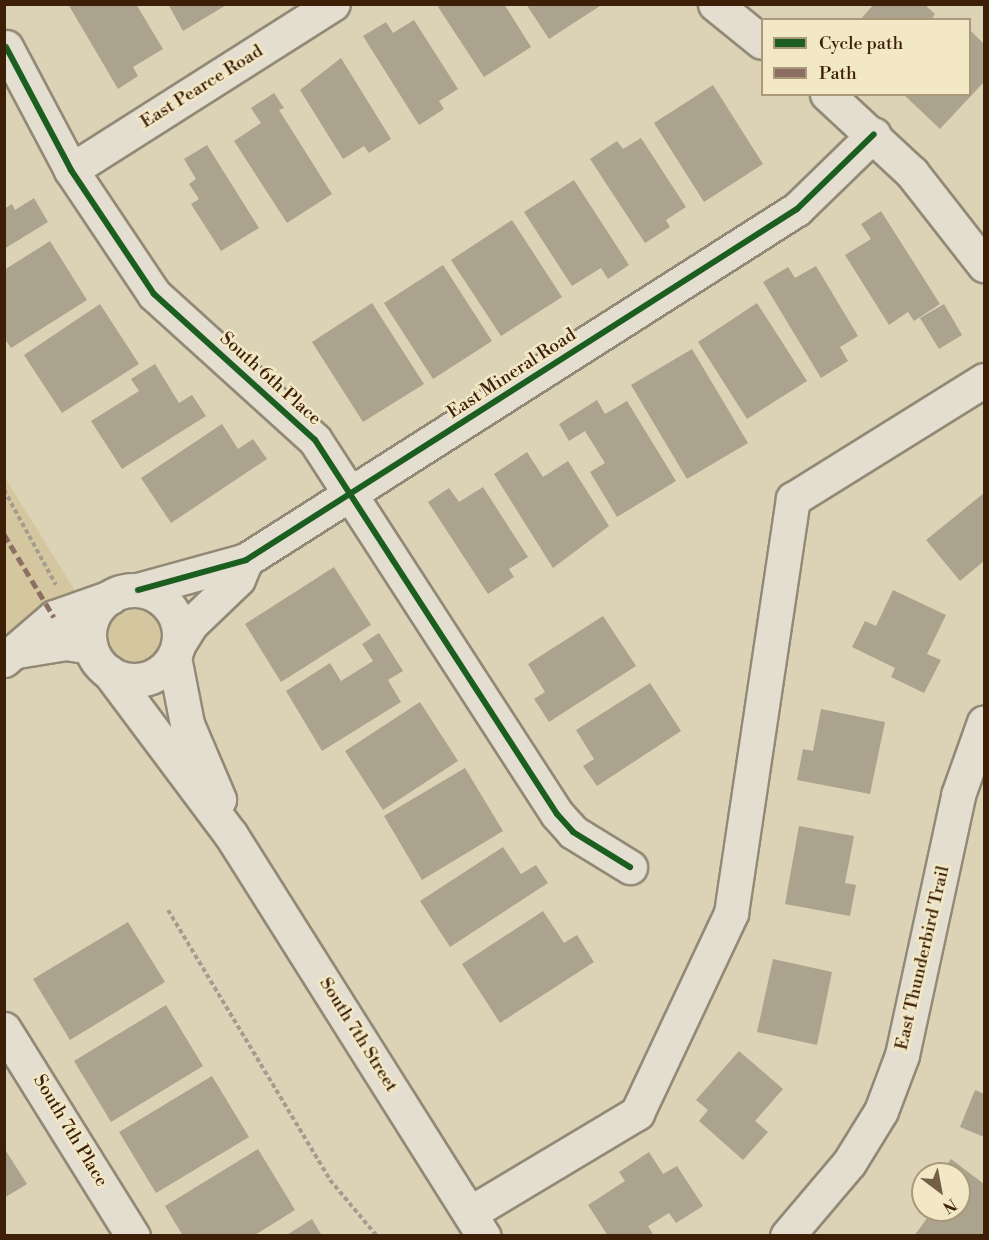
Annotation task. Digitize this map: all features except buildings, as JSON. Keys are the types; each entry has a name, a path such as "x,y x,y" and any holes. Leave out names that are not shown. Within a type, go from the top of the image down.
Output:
{"street":[{"name":"East Pearce Road","path":"71,170 333,4"},
{"path":"715,4 761,41"},
{"name":"South 6th Place","path":"6,47 71,170 154,294 315,441 353,494 557,814 573,832 630,867"},
{"path":"829,96 874,134 940,205 984,265"},
{"name":"East Mineral Road","path":"11,655 35,630 69,609 246,560 353,494 797,209 874,134"},
{"path":"477,1224 637,1113 731,913 793,499 984,380"},
{"name":"East Mineral Road","path":"176,651 191,624 238,579 246,560"},
{"path":"124,593 92,618 100,659 147,678 176,651"},
{"name":"South 7th Street","path":"124,593 171,608 187,724 231,834"},
{"name":"East Mineral Road","path":"11,655 66,644 100,659"},
{"name":"South 7th Street","path":"100,659 231,834 477,1224"},
{"name":"East Thunderbird Trail","path":"787,1236 849,1163 880,1111 902,1055 958,795 984,722"},
{"name":"South 7th Place","path":"4,1029 133,1236"}],"path":[{"path":"4,490 69,609"},
{"path":"168,910 330,1180 377,1236"}],"shaded area":[{"path":"4,476 77,594 4,639"},
{"path":"135,610 146,612 155,618 161,627 163,638 161,649 155,658 146,664 135,666 124,664 115,658 109,649 107,638 109,627 115,618 124,612"}],"marked path":[{"path":"4,534 54,617"}],"cycle path":[{"path":"6,47 71,170 154,294 315,440 557,814 573,832 630,867"},
{"path":"138,590 246,560 797,209 874,134"}]}
